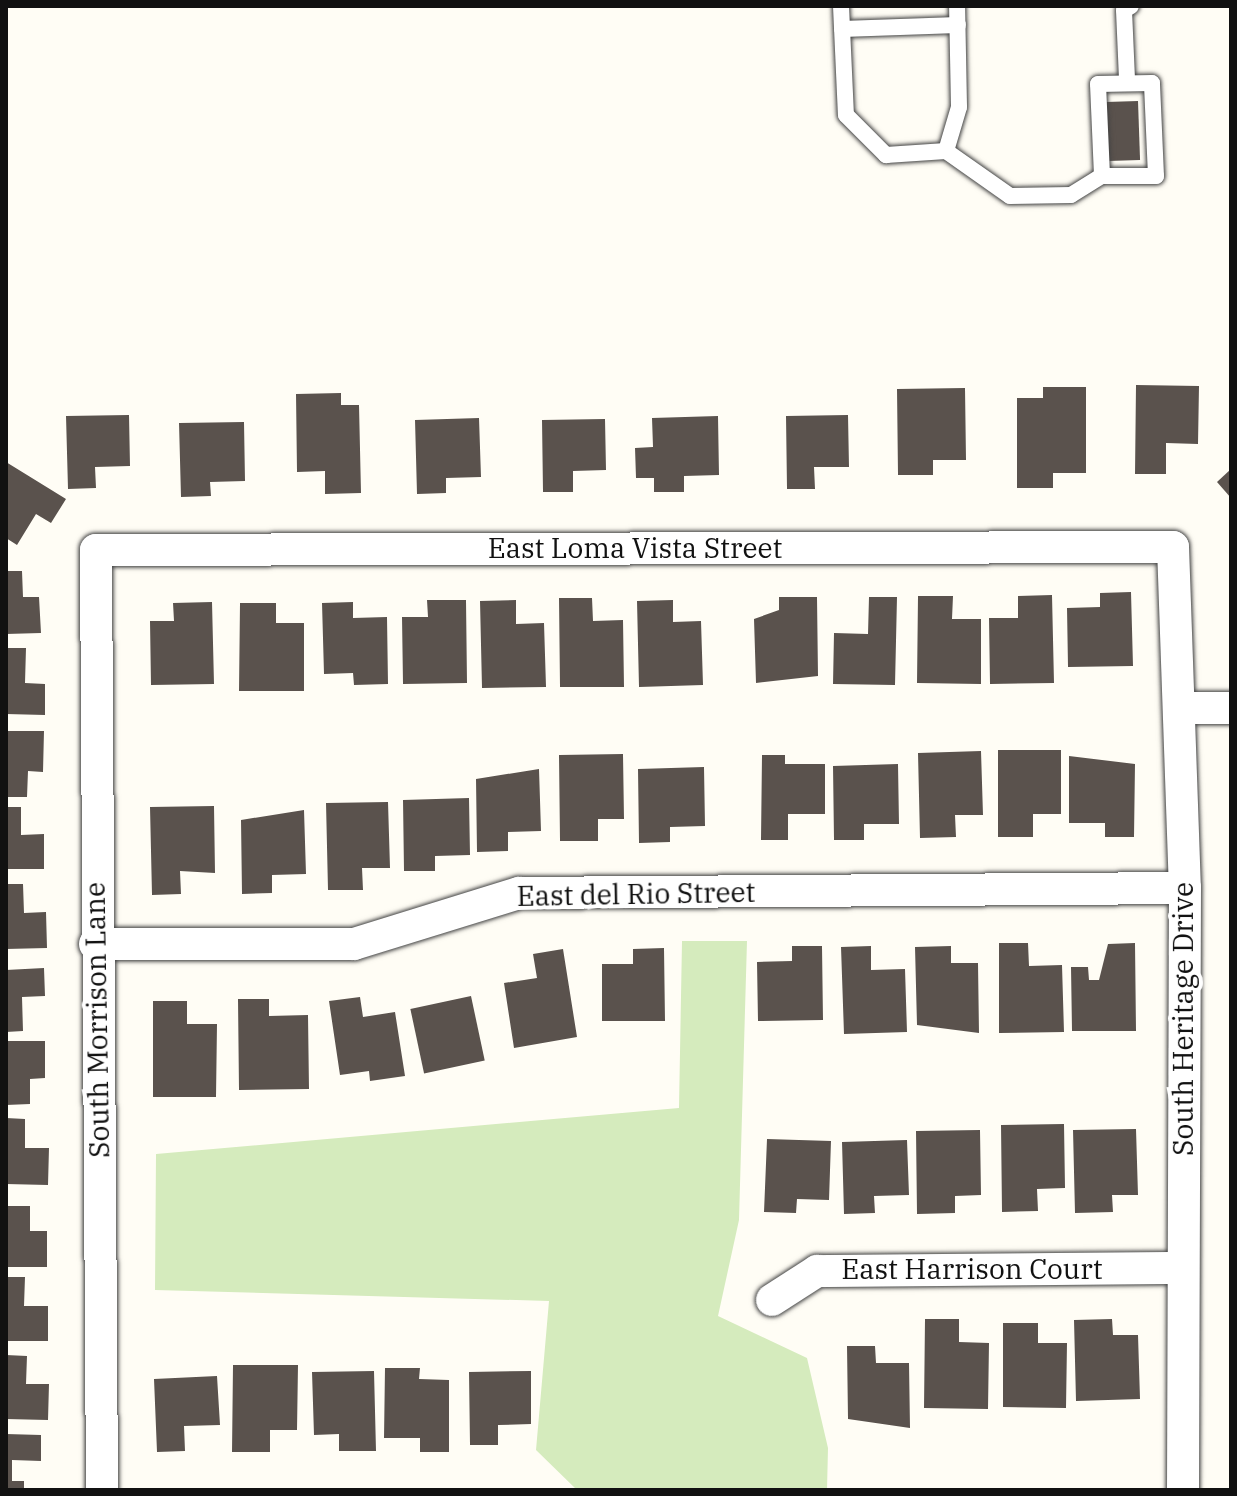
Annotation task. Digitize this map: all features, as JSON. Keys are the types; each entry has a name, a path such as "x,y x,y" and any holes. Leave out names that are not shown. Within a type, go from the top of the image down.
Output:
{"street":[{"name":"East Loma Vista Street","path":"96,550 1173,547"},
{"name":"South Heritage Drive","path":"1173,547 1182,708 1185,888 1181,1268 1183,1490"},
{"name":"South Morrison Lane","path":"96,550 95,944 102,1490"},
{"path":"1182,708 1231,708"},
{"name":"East del Rio Street","path":"95,944 354,944 519,893 1185,888"},
{"name":"East Harrison Court","path":"772,1300 817,1271 1181,1268"}],"lane":[{"path":"841,6 846,115 886,155 946,151 1010,196 1071,195 1102,176 1156,176 1152,83 1127,79 1098,84 1102,176"},
{"path":"946,151 959,107 957,6"},
{"path":"1127,79 1124,10 1131,6"},
{"path":"842,29 958,25"}],"green space":[{"path":"682,941 747,941 739,1220 718,1316 807,1358 828,1448 827,1490 577,1490 536,1450 549,1301 155,1290 156,1154 679,1108"}],"building":[{"path":"1138,101 1140,160 1108,161 1106,102"},
{"path":"1136,385 1199,386 1198,444 1166,443 1166,474 1135,474"},
{"path":"1043,387 1086,387 1086,473 1053,473 1053,488 1017,488 1017,398 1043,398"},
{"path":"965,388 966,460 933,460 933,475 898,475 897,389"},
{"path":"341,393 341,405 359,405 361,493 325,494 325,471 297,472 296,394"},
{"path":"129,415 130,466 95,467 96,488 68,489 66,416"},
{"path":"848,415 849,467 814,467 815,489 787,489 786,416"},
{"path":"718,416 719,475 684,476 684,492 654,492 654,478 636,478 635,448 653,447 652,418"},
{"path":"479,418 481,477 446,478 446,493 417,494 415,420"},
{"path":"605,419 606,470 573,471 573,492 543,492 542,420"},
{"path":"244,422 245,481 210,482 211,496 181,497 179,423"},
{"path":"6,462 66,499 51,523 36,514 17,545 6,538"},
{"path":"1231,469 1231,498 1217,482"},
{"path":"6,571 22,571 23,597 39,597 41,633 6,634"},
{"path":"1131,592 1133,666 1068,667 1067,608 1100,607 1100,593"},
{"path":"1052,595 1054,683 990,684 989,618 1018,618 1018,596"},
{"path":"918,596 953,596 952,619 981,619 981,684 917,683"},
{"path":"779,597 817,597 818,676 756,683 754,619 779,610"},
{"path":"869,597 897,597 895,685 833,684 834,633 868,634"},
{"path":"559,598 592,598 593,621 623,620 624,687 560,687"},
{"path":"427,600 466,600 467,683 403,684 402,617 428,617"},
{"path":"516,600 516,624 544,623 546,687 482,688 480,601"},
{"path":"673,600 673,622 701,621 703,685 639,687 637,601"},
{"path":"212,602 214,684 151,685 150,621 174,621 173,603"},
{"path":"353,602 353,618 387,617 388,684 354,685 353,673 324,674 322,603"},
{"path":"240,603 276,603 276,623 304,623 304,691 239,691"},
{"path":"6,648 26,648 25,683 45,684 45,715 6,714"},
{"path":"6,731 44,731 43,772 28,771 27,797 6,797"},
{"path":"998,750 1061,750 1061,814 1033,814 1033,837 998,837"},
{"path":"981,751 983,815 955,815 956,837 920,838 918,753"},
{"path":"623,754 624,819 598,819 598,841 560,841 559,755"},
{"path":"762,755 785,755 785,764 825,764 825,814 788,814 788,840 761,840"},
{"path":"1069,756 1135,764 1134,837 1105,837 1105,823 1069,823"},
{"path":"898,764 899,824 864,824 864,840 834,840 833,766"},
{"path":"704,767 705,826 670,827 670,842 639,843 638,769"},
{"path":"539,769 541,831 508,832 508,851 477,852 476,779"},
{"path":"469,798 470,855 435,856 435,871 404,871 403,800"},
{"path":"388,802 390,868 362,868 363,890 328,890 326,803"},
{"path":"214,806 215,873 180,871 181,894 152,895 150,807"},
{"path":"6,807 21,807 21,835 44,834 44,869 6,869"},
{"path":"304,810 306,874 272,875 272,893 242,894 241,820"},
{"path":"6,884 23,884 24,913 46,912 47,948 6,949"},
{"path":"999,943 1028,943 1029,966 1062,965 1064,1032 999,1033"},
{"path":"1135,943 1136,1031 1072,1031 1071,967 1088,967 1089,980 1099,980 1108,944"},
{"path":"792,946 822,946 823,1020 758,1021 757,962 792,961"},
{"path":"871,946 871,970 905,969 907,1032 844,1034 841,947"},
{"path":"951,946 951,963 978,963 979,1033 917,1025 915,947"},
{"path":"664,948 665,1021 602,1021 602,964 633,964 633,949"},
{"path":"563,949 577,1037 514,1048 504,983 537,978 533,954"},
{"path":"44,968 45,996 22,997 23,1031 6,1032 6,970"},
{"path":"471,996 485,1061 424,1073 410,1009"},
{"path":"360,997 363,1017 395,1012 405,1076 370,1081 369,1071 340,1075 329,1001"},
{"path":"238,999 269,999 269,1016 308,1015 309,1089 239,1090"},
{"path":"153,1001 187,1001 187,1024 217,1024 216,1097 153,1097"},
{"path":"6,1041 45,1041 45,1078 30,1079 30,1104 6,1105"},
{"path":"6,1118 25,1119 25,1148 49,1148 48,1185 6,1184"},
{"path":"1064,1124 1065,1188 1037,1189 1038,1211 1002,1212 1001,1125"},
{"path":"1136,1129 1138,1195 1112,1195 1113,1212 1075,1213 1073,1130"},
{"path":"980,1130 981,1195 955,1196 955,1213 917,1214 916,1131"},
{"path":"767,1139 831,1141 829,1200 797,1199 796,1213 764,1212"},
{"path":"907,1140 909,1195 874,1196 875,1213 844,1214 842,1142"},
{"path":"6,1206 30,1206 30,1231 47,1231 47,1267 6,1267"},
{"path":"6,1277 25,1277 24,1306 48,1306 48,1341 6,1341"},
{"path":"925,1319 959,1319 959,1342 989,1343 988,1409 924,1408"},
{"path":"1112,1319 1113,1335 1138,1335 1140,1399 1076,1401 1074,1320"},
{"path":"1003,1323 1038,1323 1038,1343 1067,1343 1066,1408 1003,1407"},
{"path":"847,1346 875,1346 876,1363 909,1363 910,1428 848,1419"},
{"path":"6,1355 27,1356 26,1384 49,1384 48,1420 6,1419"},
{"path":"233,1365 298,1365 297,1430 270,1430 270,1452 232,1452"},
{"path":"385,1368 420,1368 419,1379 449,1380 449,1452 420,1452 420,1438 384,1438"},
{"path":"374,1371 376,1451 339,1451 339,1434 314,1435 312,1372"},
{"path":"531,1371 531,1424 498,1425 498,1445 470,1445 469,1372"},
{"path":"217,1376 220,1425 184,1426 185,1451 157,1452 154,1379"},
{"path":"6,1434 41,1435 41,1461 12,1460 12,1481 24,1481 24,1490 6,1490"}]}
